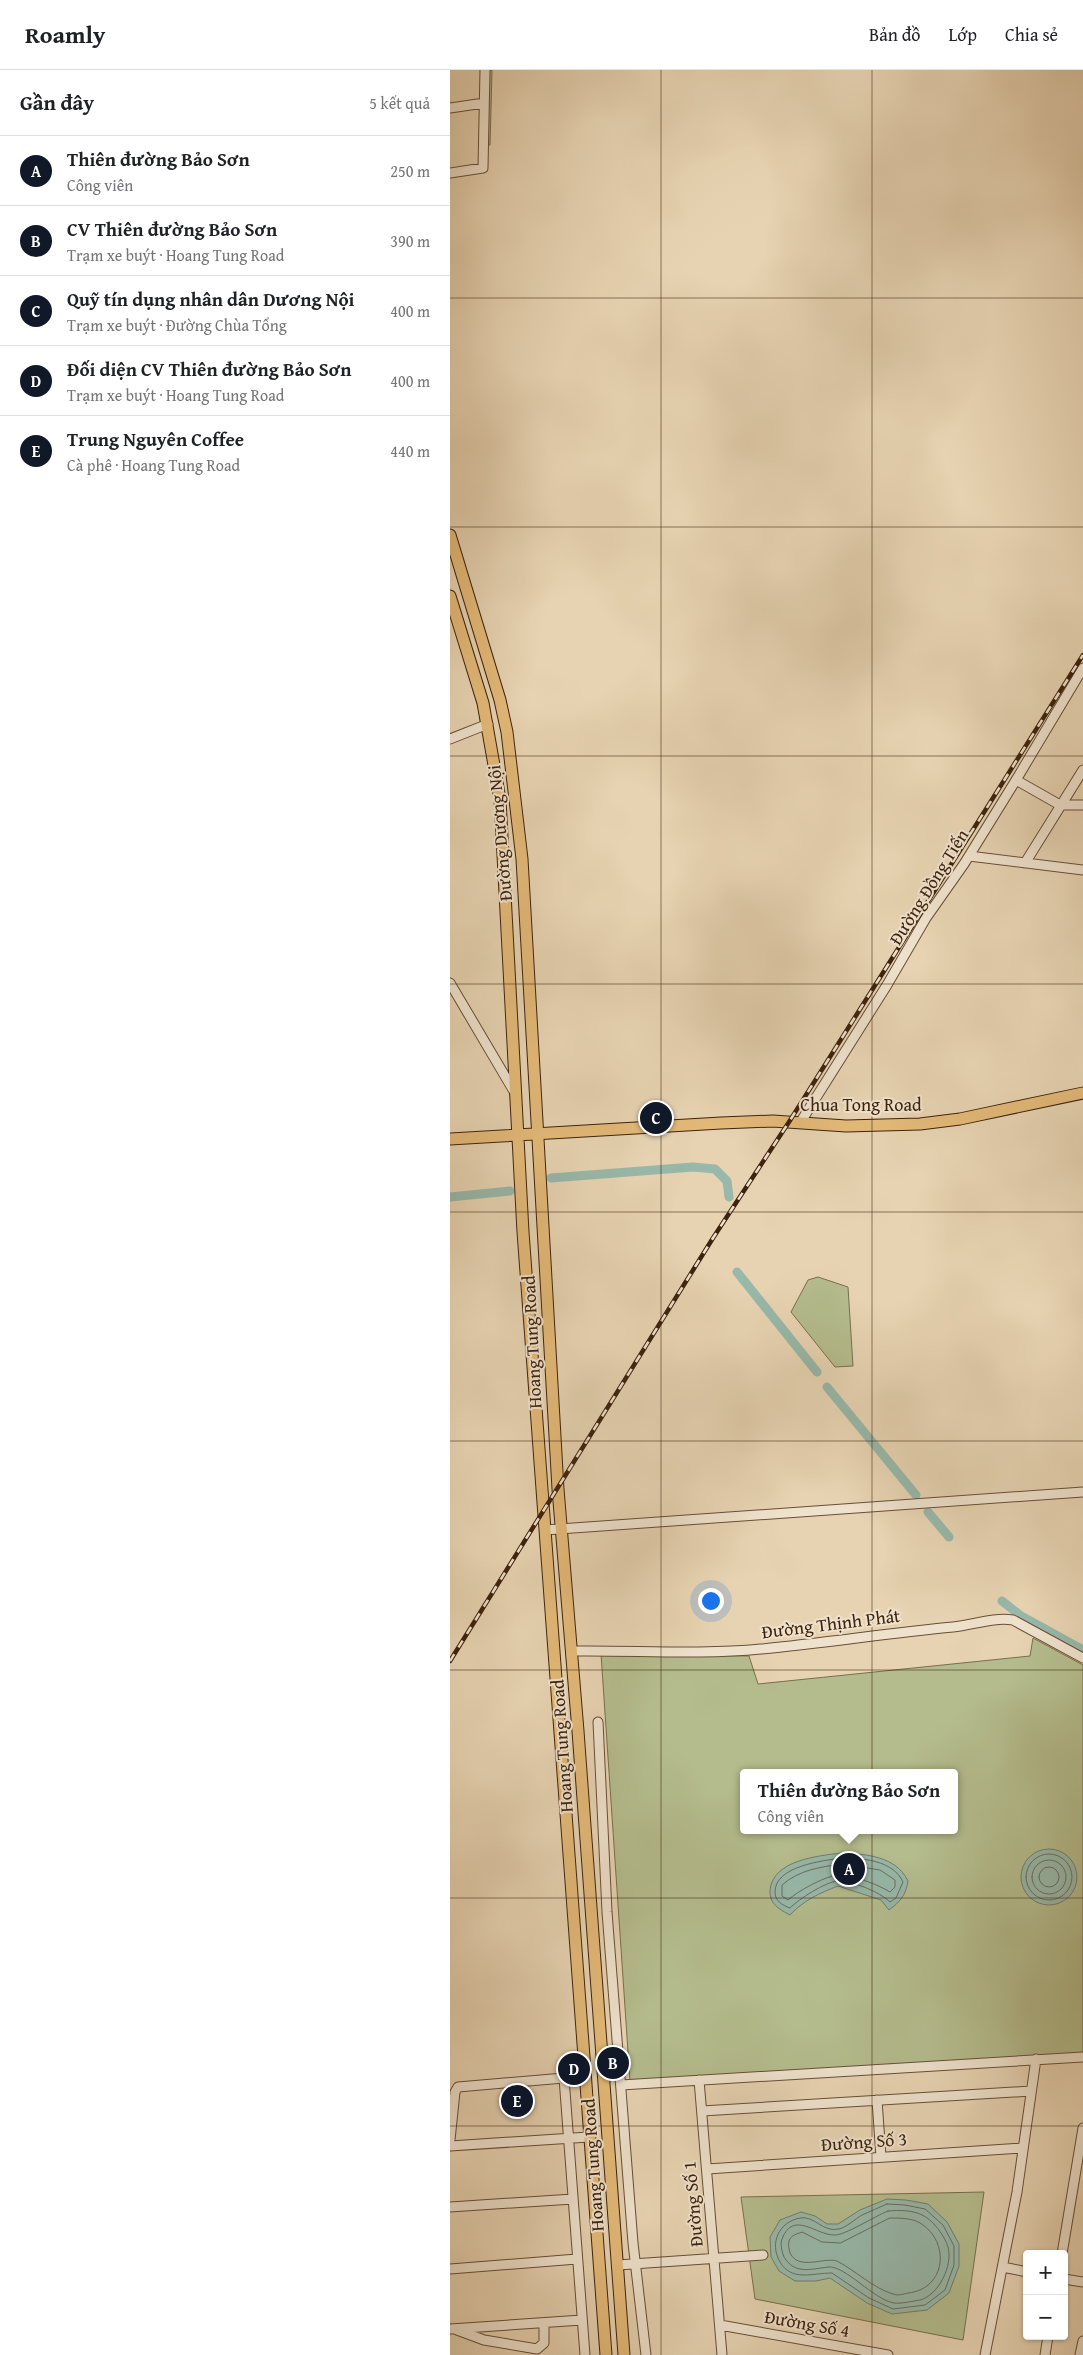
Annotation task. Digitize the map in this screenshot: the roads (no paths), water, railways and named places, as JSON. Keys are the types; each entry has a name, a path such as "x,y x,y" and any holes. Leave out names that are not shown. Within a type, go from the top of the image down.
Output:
{"main road":[{"name":"Đường Dương Nội","path":"450,535 504,718 514,775 522,859 538,1135"},
{"name":"Đường Dương Nội","path":"450,596 488,724 500,799 517,1136"},
{"path":"488,724 504,718"},
{"name":"Chua Tong Road","path":"450,1139 773,1121 846,1126 920,1124 960,1119 1083,1093"},
{"name":"Hoang Tung Road","path":"538,1135 557,1479 578,1726 624,2355"},
{"name":"Hoang Tung Road","path":"517,1136 558,1728 606,2355"},
{"path":"558,1728 578,1726"},
{"path":"570,1888 590,1886"}],"street":[{"path":"450,173 483,168 485,70"},
{"path":"450,108 484,103"},
{"name":"Đường Đồng Tiến","path":"800,1123 887,985 926,918 969,856 1083,668"},
{"path":"450,739 488,724"},
{"path":"1025,863 1083,770"},
{"path":"1016,780 1060,805 1083,805"},
{"path":"969,856 1083,870"},
{"path":"450,983 516,1094"},
{"path":"545,1530 1083,1492"},
{"name":"Đường Thịnh Phát","path":"572,1650 702,1653 760,1650 972,1625 1002,1619 1013,1620 1045,1633 1083,1658"},
{"path":"598,1722 607,1906 636,2264 646,2355"},
{"path":"591,1908 607,1906"},
{"path":"622,2085 1083,2057"},
{"path":"985,2355 1003,2267 1036,2059"},
{"path":"450,2140 455,2092 458,2087 564,2078 585,2355"},
{"name":"Đường Số 1","path":"618,2265 714,2258 699,2080"},
{"path":"702,2111 1031,2091"},
{"path":"877,2100 881,2157"},
{"path":"1063,2250 1083,2128"},
{"path":"450,2146 589,2137"},
{"name":"Đường Số 3","path":"707,2169 1023,2148"},
{"path":"450,2207 573,2199"},
{"path":"722,2355 714,2258 763,2255"},
{"path":"450,2269 577,2259"},
{"path":"1003,2267 1023,2271"},
{"path":"1068,2280 1083,2282"},
{"path":"452,2328 582,2320"},
{"path":"452,2328 484,2340 537,2349 544,2343 544,2323"},
{"name":"Đường Số 4","path":"720,2325 888,2355"},
{"path":"1045,2355 1047,2340"},
{"path":"1080,2355 1083,2341"}],"water":[{"path":"1043,1849 1055,1849 1065,1853 1073,1861 1077,1877 1073,1893 1065,1901 1055,1905 1043,1905 1033,1901 1025,1893 1021,1883 1021,1871 1025,1861 1033,1853"},
{"path":"841,1853 879,1858 896,1866 908,1881 902,1898 889,1910 881,1900 838,1886 812,1898 790,1915 773,1902 770,1890 773,1880 779,1872 798,1861"},
{"path":"887,2199 928,2204 947,2222 959,2244 959,2266 949,2293 927,2310 892,2314 867,2303 830,2278 816,2281 795,2281 779,2271 771,2257 770,2237 780,2220 801,2212 815,2216 827,2224 838,2224 860,2210"}],"waterway":[{"path":"551,1178 693,1167 715,1169 727,1181 729,1197"},
{"path":"450,1197 510,1191"},
{"path":"737,1272 817,1372"},
{"path":"827,1387 916,1495"},
{"path":"928,1512 949,1537"},
{"path":"1002,1601 1021,1616 1083,1650"}],"railway":[{"path":"450,1661 713,1238 789,1122 1083,655"}],"place":[{"name":"Quỹ tín dụng nhân dân Dương Nội","path":"656,1118"},
{"name":"Thiên đường Bảo Sơn","path":"849,1869"},
{"name":"CV Thiên đường Bảo Sơn","path":"613,2063"},
{"name":"Đối diện CV Thiên đường Bảo Sơn","path":"574,2069"},
{"name":"Trung Nguyên Coffee","path":"517,2101"}]}
